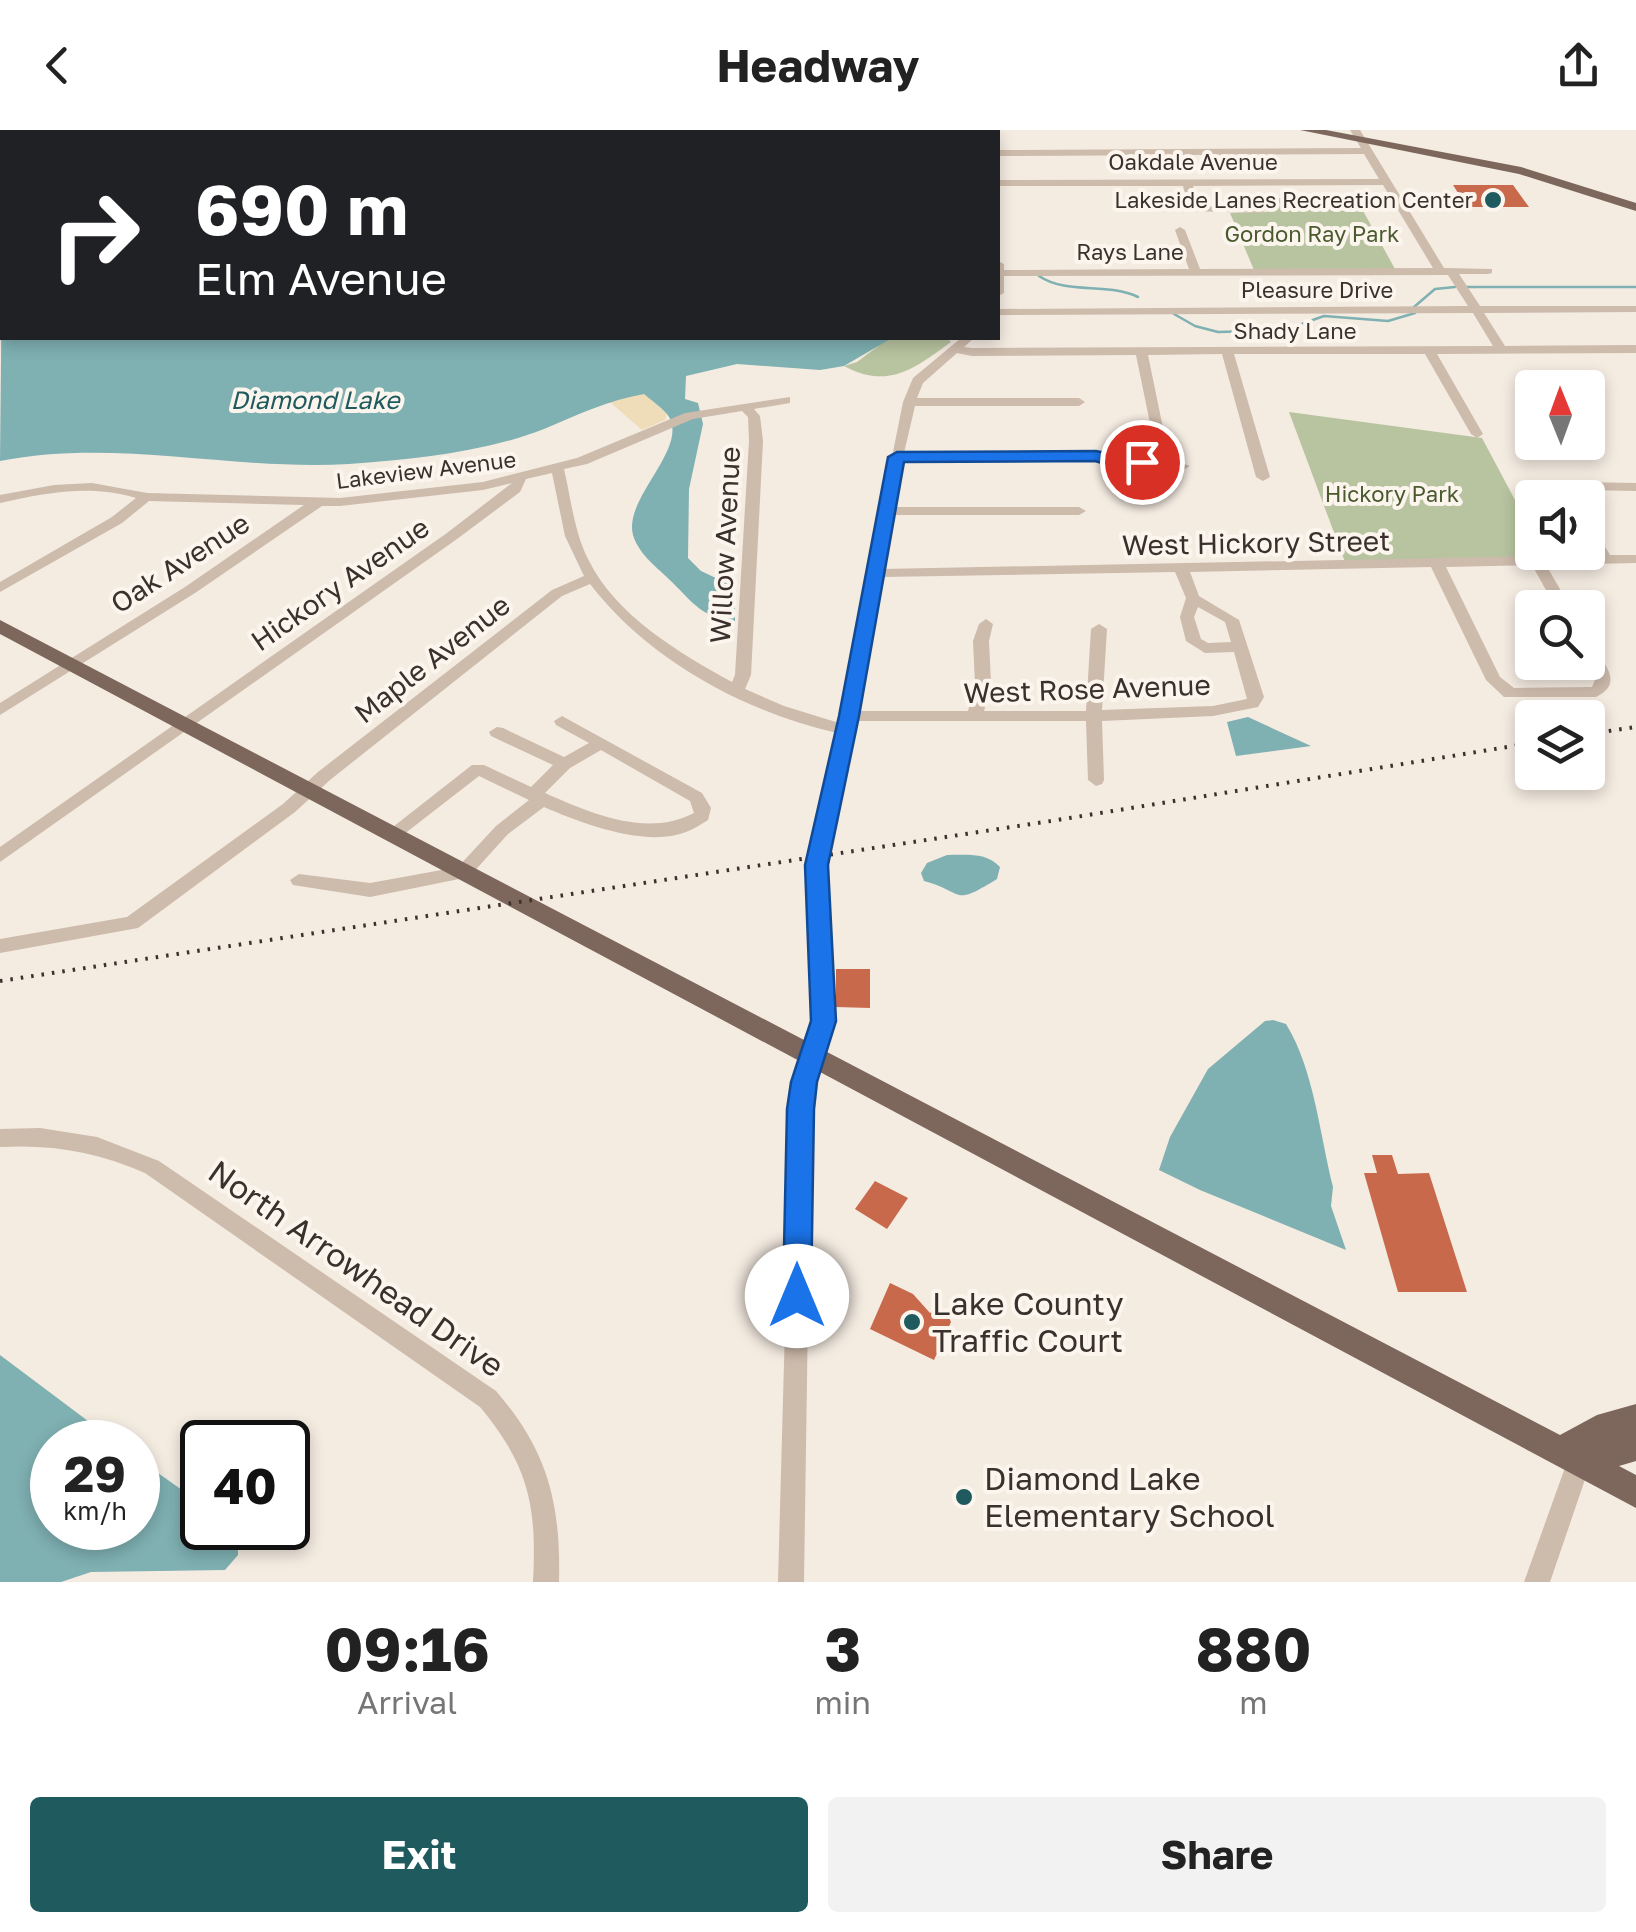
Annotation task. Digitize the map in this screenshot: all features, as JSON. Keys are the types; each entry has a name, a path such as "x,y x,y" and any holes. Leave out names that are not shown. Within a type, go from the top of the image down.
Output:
{"main road":[{"path":"1306,130 1521,172 1636,207"},
{"path":"0,626 1636,1492"},
{"path":"1570,1457 1608,1425 1636,1419"},
{"path":"1570,1457 1636,1446"}],"street":[{"path":"1000,153 1361,140 1502,350"},
{"path":"1187,182 1194,209 1262,210"},
{"name":"Oakdale Avenue","path":"1000,184 1388,182"},
{"path":"1180,230 1196,272"},
{"name":"Rays Lane","path":"1000,268 1488,272"},
{"name":"Pleasure Drive","path":"1000,312 1636,309"},
{"path":"792,1582 800,1109 811,1055 823,1021 816,865 848,723 909,402 922,376 962,343"},
{"name":"Shady Lane","path":"962,343 972,352 1636,349"},
{"path":"1430,350 1476,434"},
{"path":"1226,351 1263,477"},
{"path":"1141,352 1157,428"},
{"name":"Lakeview Avenue","path":"0,499 62,488 128,491 146,496 318,502 412,496 520,480 558,470 704,412 786,400"},
{"path":"909,402 1080,402"},
{"name":"Willow Avenue","path":"737,689 744,675 756,442 754,416 744,406"},
{"path":"897,457 1096,456 1117,462 1183,466"},
{"name":"West Rose Avenue","path":"558,470 570,531 592,578 682,662 799,718 848,723 1094,716 1213,712 1252,703 1256,697 1230,617 1193,598"},
{"name":"Hickory Avenue","path":"0,856 452,536 514,489 520,480"},
{"path":"1605,487 1636,488"},
{"path":"0,588 117,520 146,496"},
{"name":"Oak Avenue","path":"0,710 190,590 318,502"},
{"path":"887,511 1079,511"},
{"name":"West Hickory Street","path":"1605,559 1636,559"},
{"name":"West Hickory Street","path":"876,573 1515,562"},
{"path":"1437,564 1494,680 1510,694 1596,692 1604,680"},
{"path":"1182,570 1193,598 1188,617 1194,641 1205,648 1240,647"},
{"name":"Maple Avenue","path":"0,946 132,923 289,808 557,593 592,578"},
{"path":"974,718 983,683 981,640 986,624"},
{"path":"1096,780 1094,716 1099,629"},
{"path":"393,834 478,769 538,797 640,832 681,826 702,816 703,808 696,797 562,720"},
{"path":"497,732 564,764"},
{"path":"300,880 370,890 463,872 538,797 564,764 600,744"},
{"name":"North Arrowhead Drive","path":"0,1138 38,1137 100,1145 152,1167 488,1399 509,1422 537,1472 546,1514 546,1582"},
{"path":"1538,1582 1570,1457"}],"green space":[{"name":"Gordon Ray Park","path":"1262,198 1356,198 1395,269 1254,270 1230,213 1267,212"},
{"path":"886,340 951,342 913,367 888,376 860,373 844,366 857,362"},
{"name":"Hickory Park","path":"1289,412 1482,438 1515,500 1515,559 1345,562"}],"sand":[{"path":"644,393 667,414 665,420 642,430 610,402"}],"water":[{"name":"Diamond Lake","path":"1,340 889,340 844,366 820,370 737,364 686,376 685,399 698,403 703,424 689,489 688,558 701,571 735,587 735,621 700,609 649,561 633,535 638,505 671,441 672,427 667,414 644,394 498,444 397,460 305,465 87,453 0,461"},
{"path":"1248,717 1311,746 1236,756 1227,722"},
{"path":"947,855 989,859 1000,867 997,879 965,895 924,881 921,873 927,863"},
{"path":"1265,1021 1286,1024 1303,1061 1333,1187 1331,1206 1346,1250 1159,1170 1170,1137 1208,1069"},
{"path":"0,1355 87,1420 30,1420 30,1550 160,1550 160,1474 180,1489 180,1550 238,1550 225,1570 91,1572 61,1582 0,1582"}],"building":[{"name":"Lakeside Lanes Recreation Center","path":"1453,185 1513,185 1529,207 1467,207"},
{"path":"836,969 870,969 870,1008 836,1007"},
{"path":"1372,1155 1392,1155 1398,1174 1429,1173 1467,1292 1398,1292 1364,1173 1377,1173"},
{"path":"875,1181 908,1198 887,1229 855,1209"},
{"name":"Lake County Traffic Court","path":"890,1283 913,1294 930,1313 937,1308 946,1311 951,1322 934,1360 870,1329"}],"waterway":[{"path":"1039,276 1062,285 1113,290 1138,297"},
{"path":"1414,307 1435,289 1455,287"},
{"path":"1467,287 1636,287"},
{"path":"1174,314 1195,326 1218,332 1285,330 1324,316 1388,321 1415,313"}],"railway":[{"path":"1605,732 1636,727"},
{"path":"0,981 1051,821 1515,746"}],"place":[{"name":"Lakeside Lanes Recreation Center","path":"1493,200"},
{"name":"Lake County Traffic Court","path":"912,1322"},
{"name":"Diamond Lake Elementary School","path":"964,1497"}],"route":[{"path":"797,1296 800,1109 811,1055 823,1021 816,865 849,716 897,457 1096,456 1117,462 1142,462"}]}
